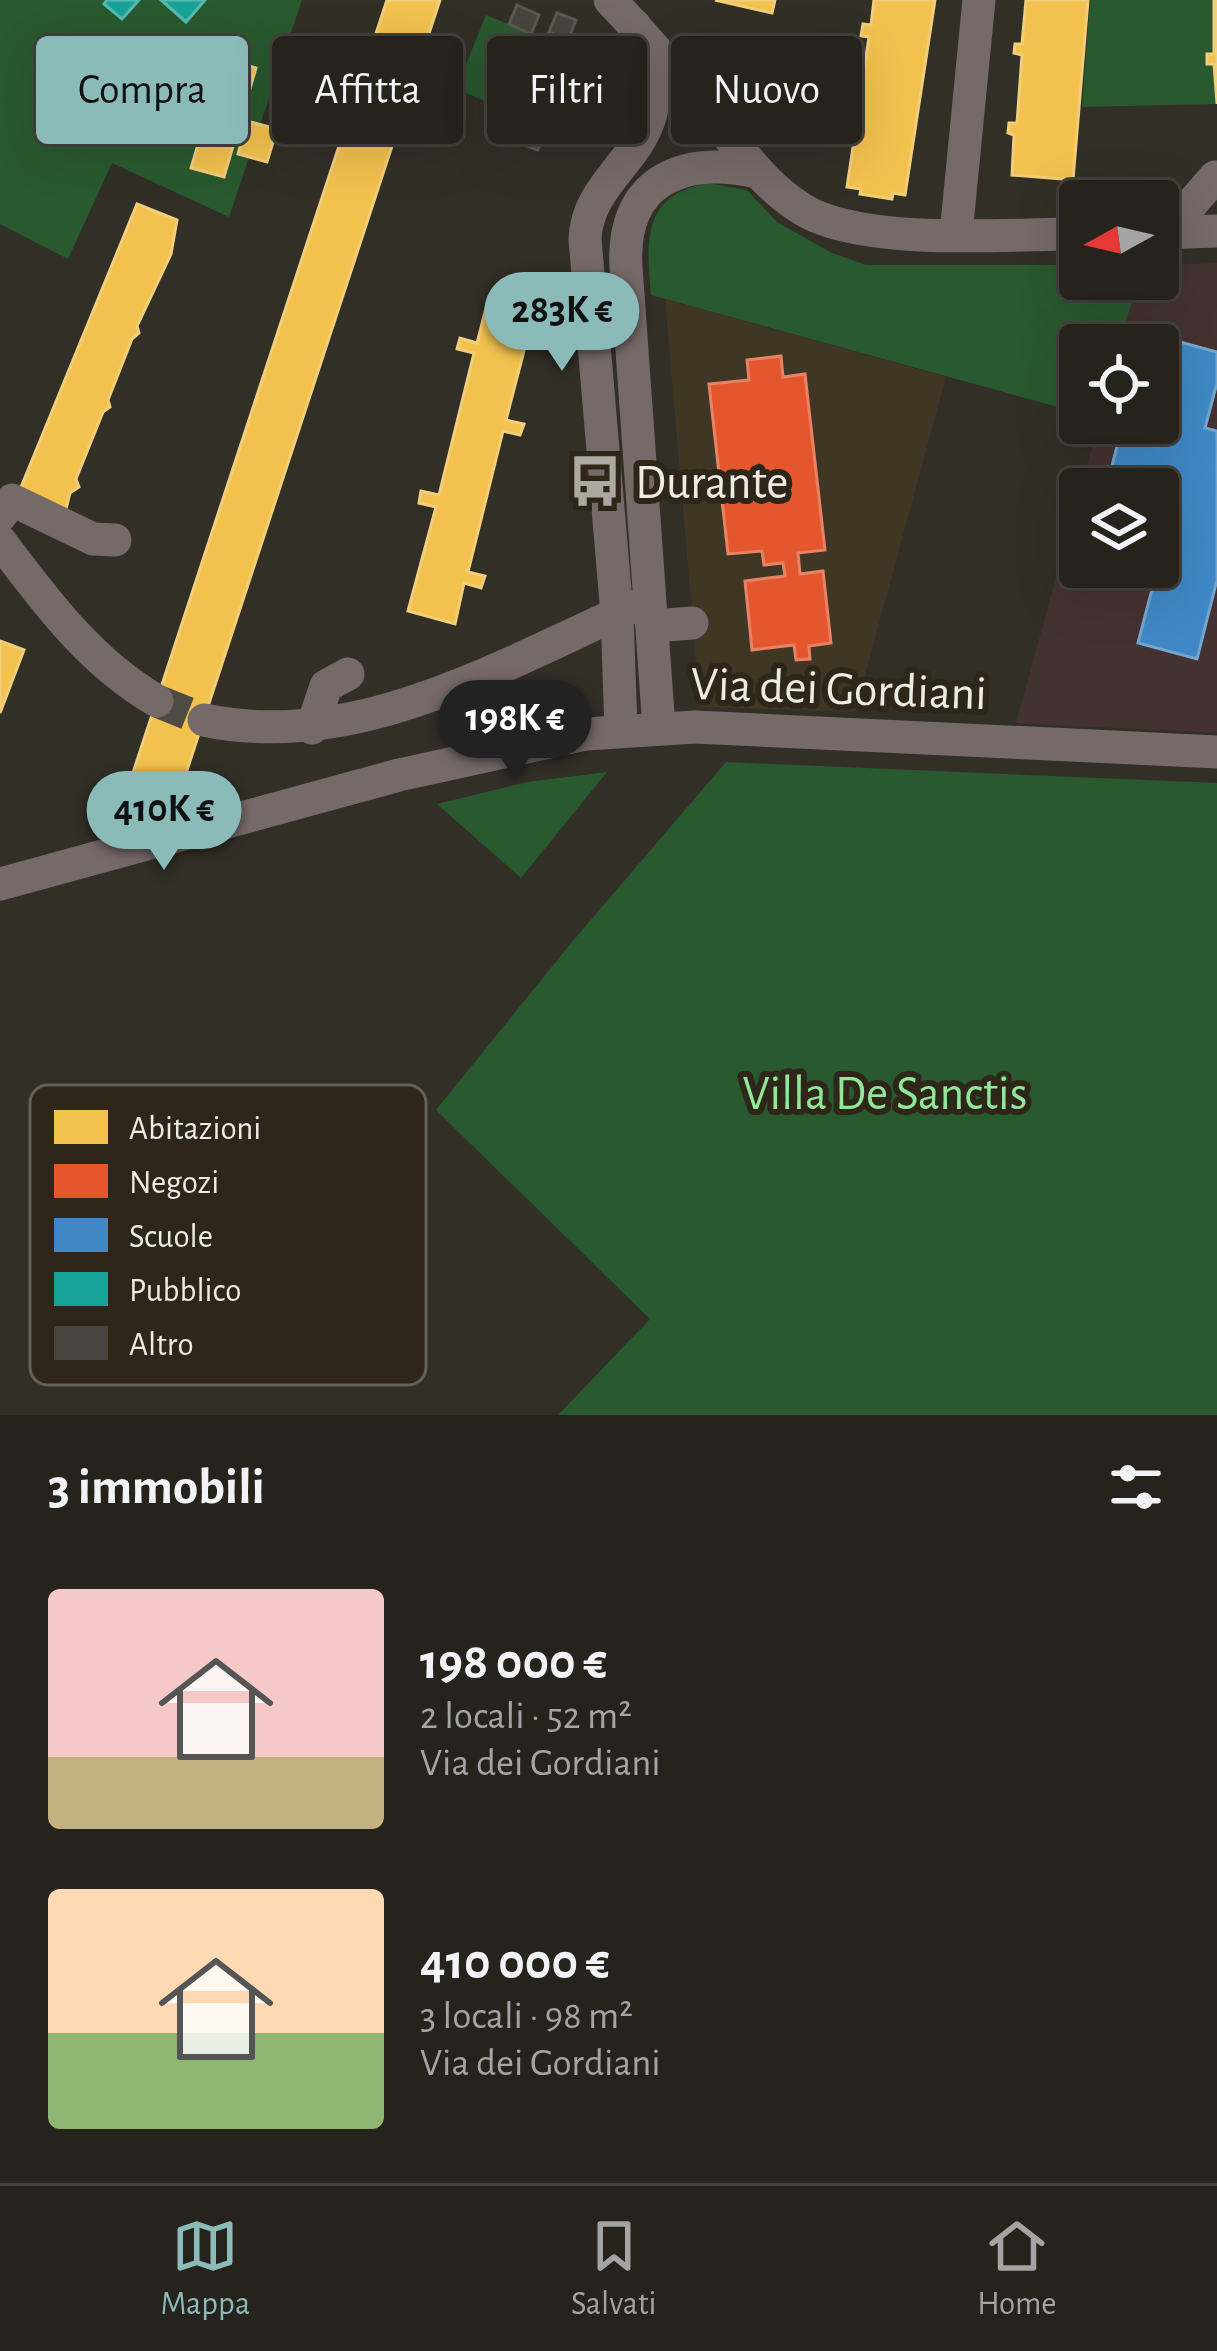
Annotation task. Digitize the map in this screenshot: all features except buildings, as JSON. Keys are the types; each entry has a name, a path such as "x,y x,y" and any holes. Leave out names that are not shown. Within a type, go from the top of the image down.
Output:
{"street":[{"path":"610,0 786,199 834,223 956,234 1059,234"},
{"path":"956,234 979,0"},
{"path":"621,730 585,229 601,188 650,115 650,71 635,26"},
{"path":"659,728 626,267 627,226 642,197 669,176 714,166 758,172"},
{"path":"1179,215 1215,177"},
{"path":"1179,232 1217,231"},
{"path":"4,500 93,539 115,540"},
{"path":"0,541 86,647 143,688"},
{"path":"204,721 265,721 312,728 362,719 616,614 651,612 692,623"},
{"path":"312,728 326,686 349,674"},
{"name":"Via dei Gordiani","path":"0,884 468,757 621,730 1217,752"},
{"name":"Via dei Gordiani","path":"0,865 111,851"}],"shaded area":[{"path":"1217,263 1217,733 1016,723 1059,567 1059,588 1179,588 1179,468 1087,468 1093,444 1179,444 1179,324 1126,324 1132,300 1179,300 1179,264"},
{"path":"665,299 946,377 855,712 700,707"}],"green space":[{"path":"0,0 302,0 290,36 272,36 272,89 229,217 112,163 68,259 0,224"},
{"path":"1090,0 1214,0 1215,104 1082,107"},
{"path":"486,15 537,36 487,36 487,102 463,92 463,72"},
{"path":"708,183 747,190 777,222 830,252 866,265 1059,265 1059,300 1132,300 1126,324 1059,324 1059,407 651,295 653,223 660,209 686,189"},
{"name":"Villa De Sanctis","path":"726,762 1217,783 1217,1415 558,1415 650,1319 436,1110"},
{"path":"607,772 521,878 437,804 527,782"}],"tunnel":[{"path":"157,701 204,720"}],"place":[{"name":"Durante","path":"595,481"}]}
